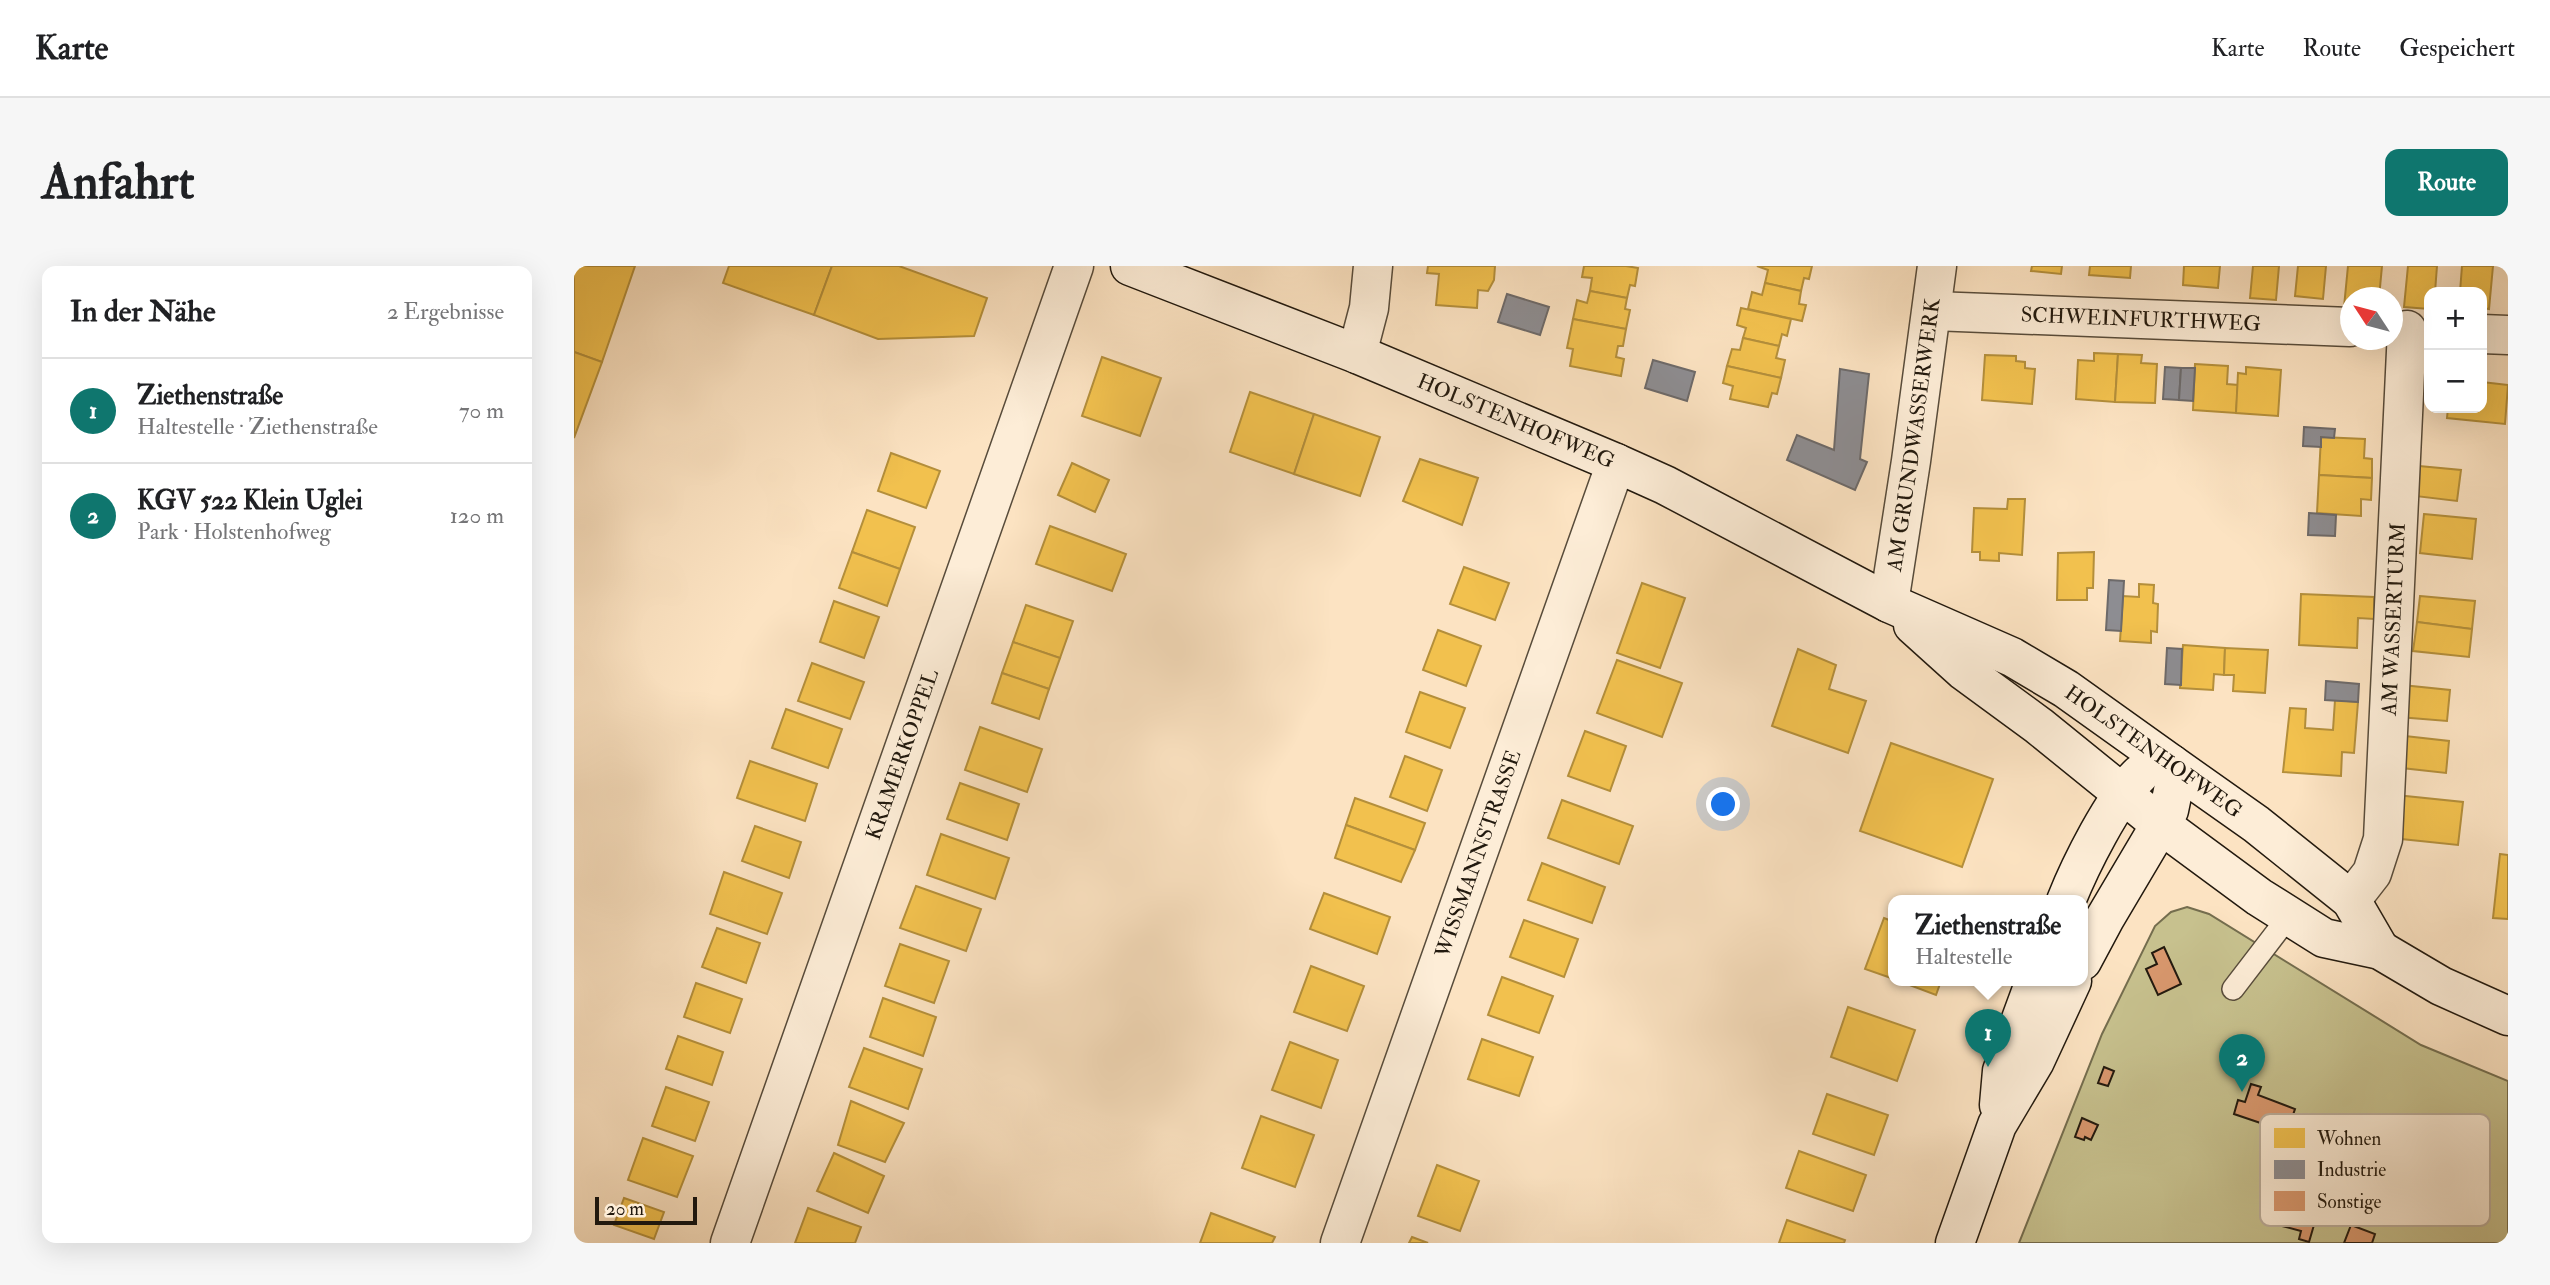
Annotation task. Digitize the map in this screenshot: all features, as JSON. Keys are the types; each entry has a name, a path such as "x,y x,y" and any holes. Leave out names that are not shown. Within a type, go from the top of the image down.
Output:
{"street":[{"name":"KRAMERKOPPEL","path":"730,1243 1074,266"},
{"name":"HOLSTENHOFWEG","path":"1130,266 1357,354 1616,463 1889,603 2012,657 2066,689 2256,824 2351,900 2380,950"},
{"path":"1357,354 1369,308 1373,266"},
{"name":"AM GRUNDWASSERWERK","path":"1889,603 1933,311 1937,266"},
{"name":"SCHWEINFURTHWEG","path":"1933,311 2340,327"},
{"name":"AM WASSERTURM","path":"2351,900 2372,873 2383,839 2409,330"},
{"path":"2487,334 2508,335"},
{"name":"WISSMANNSTRASSE","path":"1340,1243 1616,463"},
{"name":"HOLSTENHOFWEG","path":"1889,603 1964,671 2022,713 2160,824 2289,916 2324,938 2380,950 2441,986 2508,1016"},
{"path":"2069,895 2086,857 2123,794 2144,771 2157,765 2171,764 2174,795 2088,950"},
{"path":"1997,1125 2002,1072 2033,986"},
{"path":"1955,1243 1997,1125 2035,1061 2070,986"}],"lane":[{"path":"2233,989 2289,916"}],"shaded area":[{"path":"2187,907 2209,914 2421,1045 2508,1081 2508,1243 2019,1243 2102,1034 2155,926 2171,912"}],"building: Wohnen":[{"path":"574,266 635,266 602,362 574,352"},
{"path":"729,266 832,266 814,315 723,283"},
{"path":"832,266 899,266 987,298 974,336 878,339 814,315"},
{"path":"1428,266 1495,266 1494,280 1488,291 1478,290 1477,308 1436,305 1439,274 1427,273"},
{"path":"1584,266 1638,268 1635,286 1630,285 1627,298 1590,291 1592,278 1582,277"},
{"path":"1757,266 1812,266 1809,279 1804,278 1801,291 1765,283 1768,270"},
{"path":"2032,266 2062,266 2061,274 2031,271"},
{"path":"2090,266 2131,266 2130,278 2089,275"},
{"path":"2184,266 2220,266 2218,288 2183,285"},
{"path":"2253,266 2279,266 2276,300 2250,298"},
{"path":"2298,266 2326,266 2323,299 2295,296"},
{"path":"2348,266 2382,266 2380,287 2346,287"},
{"path":"2408,266 2437,266 2435,287 2424,287 2424,309 2404,307"},
{"path":"2462,266 2493,266 2489,309 2487,287 2460,287"},
{"path":"1765,283 1801,291 1799,304 1806,305 1802,321 1748,309 1752,292 1762,295"},
{"path":"1590,291 1627,298 1625,309 1630,310 1626,329 1573,319 1577,300 1587,303"},
{"path":"1741,308 1791,319 1787,336 1782,334 1779,346 1743,338 1746,328 1737,325"},
{"path":"1573,319 1626,329 1623,346 1618,346 1616,357 1624,359 1621,376 1570,366 1573,349 1567,348"},
{"path":"1743,338 1779,346 1776,358 1785,360 1781,378 1727,366 1732,349 1740,350"},
{"path":"574,352 602,362 574,438"},
{"path":"2094,353 2118,354 2115,402 2076,399 2078,360 2094,361"},
{"path":"2118,354 2142,355 2141,363 2157,364 2155,403 2115,402"},
{"path":"1985,355 2016,356 2016,361 2025,362 2025,368 2035,369 2032,404 1982,400"},
{"path":"1102,357 1161,378 1140,436 1082,416"},
{"path":"2195,364 2228,366 2227,384 2238,385 2236,413 2193,410"},
{"path":"1727,366 1781,378 1777,394 1772,393 1768,407 1730,399 1733,386 1723,383"},
{"path":"2246,367 2281,370 2278,416 2236,413 2238,373 2246,374"},
{"path":"2487,383 2508,385 2505,424 2447,418 2448,413 2487,413"},
{"path":"1250,392 1314,414 1294,474 1230,452"},
{"path":"1314,414 1380,437 1360,496 1294,474"},
{"path":"2321,437 2365,439 2364,458 2372,459 2372,478 2319,475"},
{"path":"891,453 940,471 926,508 878,491"},
{"path":"1420,459 1478,478 1462,525 1403,501"},
{"path":"1072,463 1109,480 1095,512 1058,495"},
{"path":"2419,466 2461,470 2457,501 2415,496"},
{"path":"2319,475 2372,478 2371,500 2361,499 2361,516 2317,513"},
{"path":"2008,499 2025,499 2022,555 1999,553 1999,561 1980,560 1980,552 1972,552 1974,508 2007,509"},
{"path":"867,510 915,527 900,569 852,552"},
{"path":"2424,514 2476,519 2472,559 2420,553"},
{"path":"1050,526 1126,554 1112,591 1036,564"},
{"path":"852,552 900,569 887,606 839,588"},
{"path":"2094,552 2093,588 2087,588 2087,600 2057,600 2058,553"},
{"path":"1464,567 1509,583 1495,620 1450,604"},
{"path":"1642,583 1685,598 1660,668 1617,653"},
{"path":"2139,584 2154,585 2153,603 2158,604 2157,632 2151,631 2151,643 2120,641 2123,596 2139,597"},
{"path":"2301,594 2374,597 2374,619 2358,618 2357,648 2299,645"},
{"path":"2420,596 2475,601 2472,629 2417,622"},
{"path":"834,601 879,617 864,658 820,642"},
{"path":"1026,605 1073,621 1060,658 1013,642"},
{"path":"2417,622 2472,629 2469,657 2413,651"},
{"path":"1438,630 1481,646 1466,686 1423,670"},
{"path":"1013,642 1060,658 1049,689 1002,673"},
{"path":"2183,645 2225,648 2224,675 2214,674 2213,690 2180,688"},
{"path":"2225,648 2268,650 2265,693 2233,691 2234,675 2224,675"},
{"path":"1798,649 1836,665 1829,689 1866,701 1848,753 1772,726"},
{"path":"1617,660 1682,683 1662,737 1597,713"},
{"path":"812,663 864,682 850,719 798,701"},
{"path":"1002,673 1049,689 1039,719 992,703"},
{"path":"2402,685 2450,690 2447,721 2399,717"},
{"path":"1420,692 1465,708 1450,748 1406,732"},
{"path":"2335,700 2358,702 2354,753 2342,752 2341,776 2283,772 2290,708 2306,709 2305,728 2333,730"},
{"path":"786,709 842,729 828,768 772,748"},
{"path":"980,727 1042,749 1027,792 965,770"},
{"path":"1585,731 1626,746 1610,791 1568,776"},
{"path":"2405,736 2449,741 2446,773 2402,768"},
{"path":"1891,743 1993,779 1962,867 1860,831"},
{"path":"1405,756 1442,770 1427,811 1390,797"},
{"path":"750,761 817,784 805,821 737,798"},
{"path":"960,783 1019,804 1007,840 947,819"},
{"path":"2396,795 2463,802 2458,845 2392,838"},
{"path":"1355,798 1425,823 1415,850 1346,825"},
{"path":"1562,800 1633,826 1619,864 1548,838"},
{"path":"1346,825 1415,850 1401,882 1335,858"},
{"path":"755,826 801,842 789,878 742,861"},
{"path":"941,834 1009,858 995,899 927,875"},
{"path":"2500,854 2508,855 2508,919 2493,918"},
{"path":"1542,863 1605,887 1592,923 1528,900"},
{"path":"724,872 782,893 767,934 710,914"},
{"path":"916,886 981,909 966,951 900,928"},
{"path":"1324,893 1390,917 1377,954 1310,929"},
{"path":"1884,918 1888,920 1888,977 1865,969"},
{"path":"1524,920 1578,939 1564,977 1510,957"},
{"path":"717,928 760,943 746,983 702,967"},
{"path":"900,944 949,961 934,1003 885,986"},
{"path":"1311,966 1364,986 1347,1031 1294,1012"},
{"path":"1502,977 1553,996 1539,1033 1488,1015"},
{"path":"696,983 742,999 730,1033 684,1017"},
{"path":"1912,986 1939,986 1936,995"},
{"path":"883,998 936,1017 923,1056 870,1037"},
{"path":"1848,1007 1915,1030 1897,1081 1831,1057"},
{"path":"678,1036 723,1052 712,1085 666,1069"},
{"path":"1482,1039 1533,1057 1519,1096 1468,1079"},
{"path":"1290,1042 1338,1060 1321,1108 1272,1090"},
{"path":"864,1048 922,1069 908,1109 849,1087"},
{"path":"666,1087 709,1102 695,1141 652,1126"},
{"path":"1827,1094 1888,1115 1874,1155 1813,1134"},
{"path":"851,1101 904,1123 885,1162 838,1145"},
{"path":"1261,1116 1314,1135 1295,1187 1242,1168"},
{"path":"643,1138 693,1156 677,1197 628,1180"},
{"path":"1799,1151 1866,1175 1853,1211 1786,1188"},
{"path":"834,1153 884,1176 868,1213 817,1191"},
{"path":"1437,1165 1479,1181 1460,1231 1418,1216"},
{"path":"624,1198 664,1212 654,1239 614,1225"},
{"path":"808,1208 861,1227 855,1243 795,1243"},
{"path":"1211,1213 1275,1237 1272,1243 1200,1243"},
{"path":"1787,1220 1845,1240 1844,1243 1779,1243"},
{"path":"1412,1237 1428,1243 1409,1243"}],"building: Industrie":[{"path":"1507,294 1549,307 1540,335 1498,322"},
{"path":"1653,360 1695,372 1687,401 1645,388"},
{"path":"2165,367 2181,368 2179,400 2163,399"},
{"path":"2181,368 2195,368 2193,401 2179,400"},
{"path":"1840,369 1869,374 1860,459 1867,462 1855,490 1787,460 1797,435 1834,450"},
{"path":"2304,427 2335,429 2334,438 2321,437 2321,447 2303,446"},
{"path":"2309,513 2336,515 2335,536 2308,535"},
{"path":"2109,580 2124,581 2121,631 2106,630"},
{"path":"2167,648 2182,649 2181,685 2165,684"},
{"path":"2326,681 2359,684 2358,702 2325,700"}],"building: Sonstige":[{"path":"2164,947 2181,984 2158,995 2146,969 2157,964 2152,953"},
{"path":"2104,1067 2114,1071 2108,1086 2098,1083"},
{"path":"2251,1084 2261,1087 2258,1095 2295,1109 2293,1114 2260,1114 2260,1123 2234,1114 2238,1100 2245,1102"},
{"path":"2082,1118 2098,1125 2091,1140 2075,1137"},
{"path":"2282,1226 2314,1226 2309,1242 2299,1239 2301,1231"},
{"path":"2351,1226 2375,1234 2372,1243 2344,1243"}],"place":[{"name":"Ziethenstraße","path":"1988,1067"},
{"name":"KGV 522 Klein Uglei","path":"2242,1092"}]}
